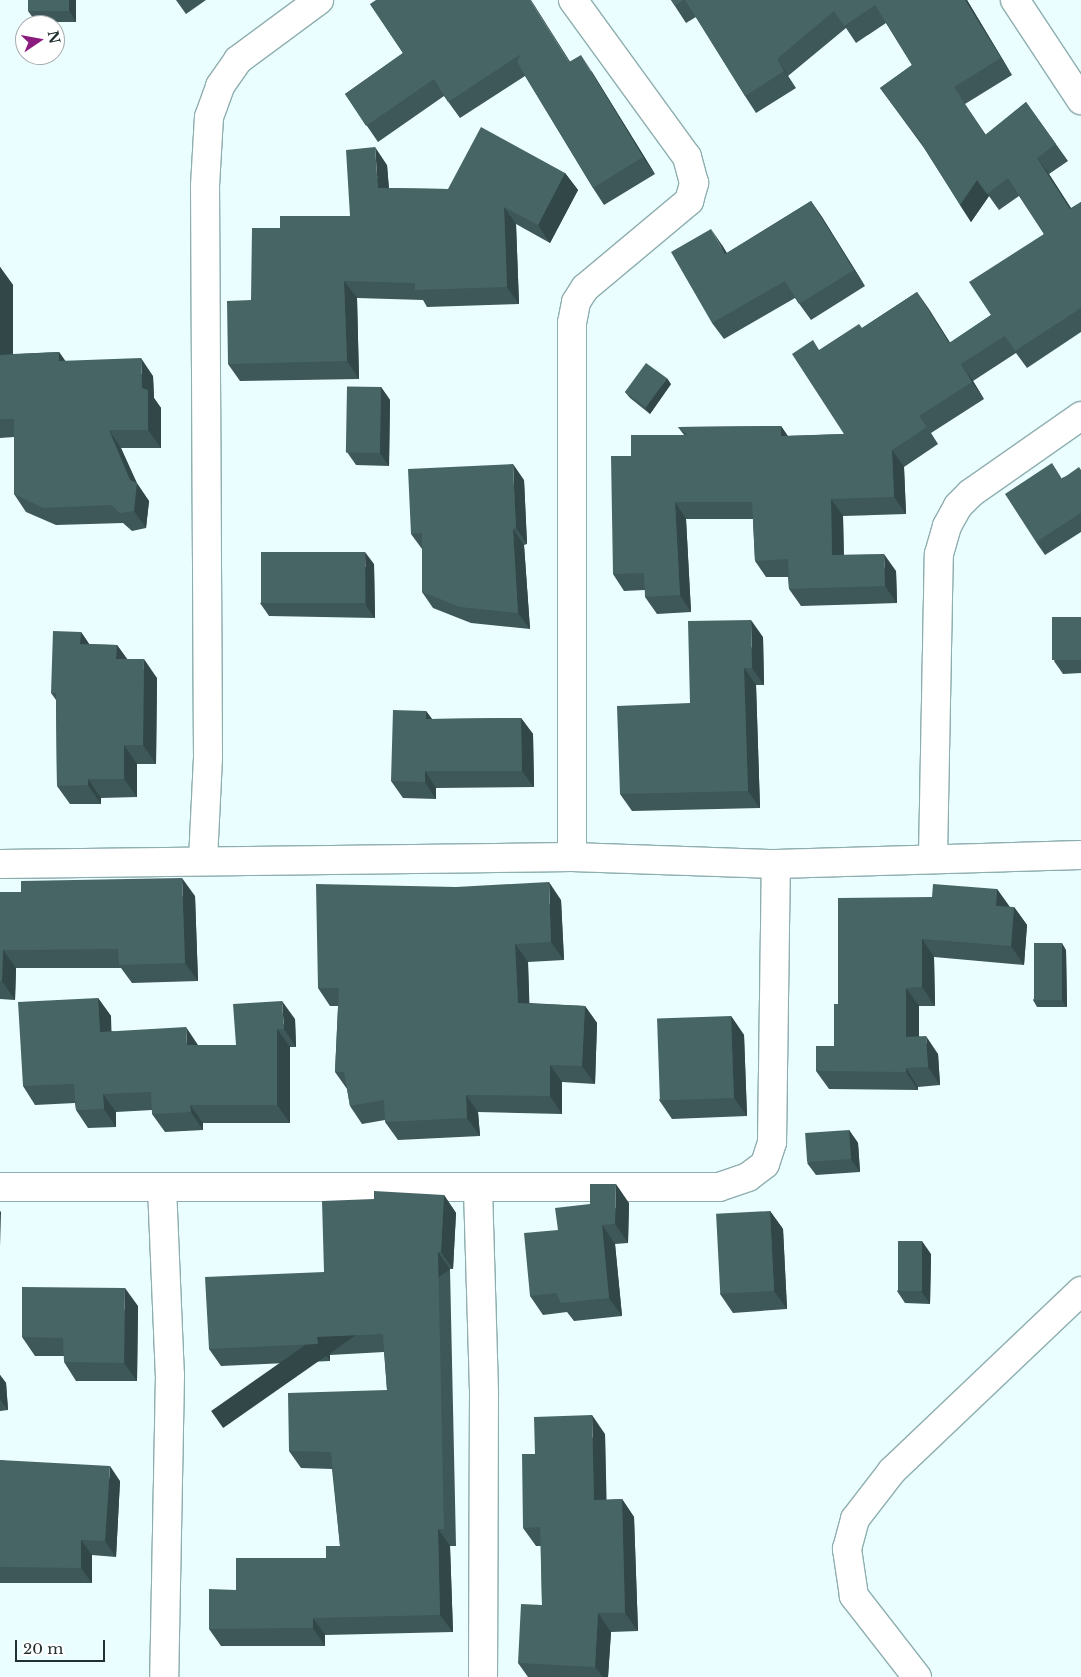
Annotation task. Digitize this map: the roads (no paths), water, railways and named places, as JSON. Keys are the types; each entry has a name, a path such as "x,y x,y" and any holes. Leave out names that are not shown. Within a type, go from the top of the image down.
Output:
{"street":[{"path":"204,860 208,756 205,196 209,117 220,86 238,60 319,0"},
{"path":"572,857 572,323 576,302 585,288 689,201 694,182 687,157 574,0"},
{"path":"1015,0 1081,100"},
{"path":"933,857 938,554 947,526 958,506 971,493 1081,416"},
{"path":"0,864 204,860 572,857 776,864 933,857 1081,856"},
{"path":"0,1187 478,1189 719,1187 748,1177 765,1164 772,1142 776,864"},
{"path":"162,1188 170,1376 164,1677"},
{"path":"478,1189 484,1394 483,1677"},
{"path":"917,1677 854,1596 847,1549 855,1519 892,1471 1081,1291"}]}
